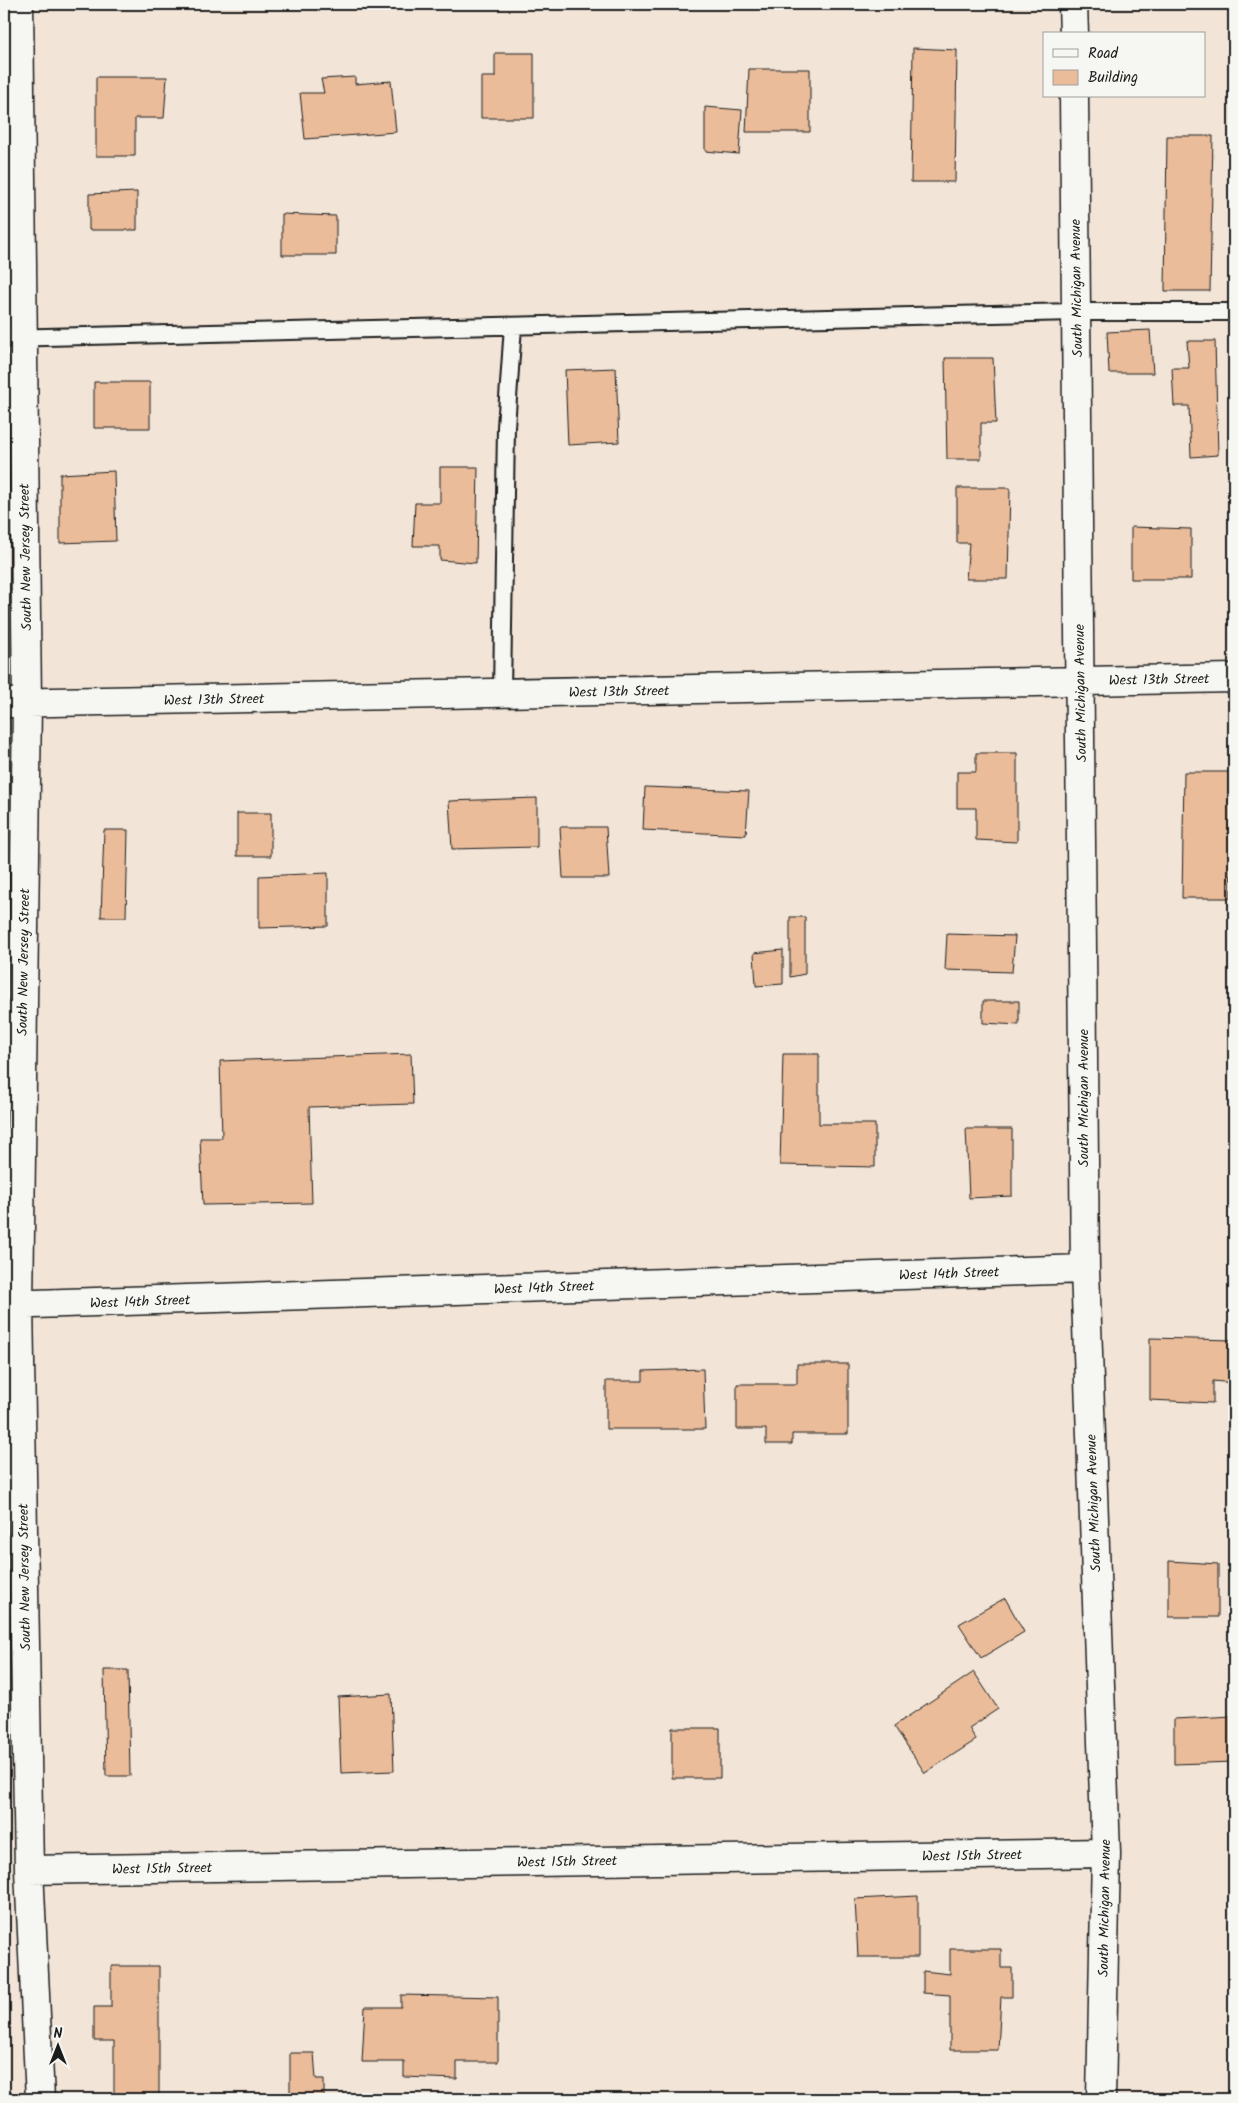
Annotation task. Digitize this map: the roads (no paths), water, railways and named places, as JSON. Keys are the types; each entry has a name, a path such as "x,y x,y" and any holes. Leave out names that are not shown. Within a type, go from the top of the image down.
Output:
{"street":[{"name":"South New Jersey Street","path":"20,4 13,338 15,703 12,1305 29,1870 40,2099"},
{"path":"1073,4 1074,32"},
{"name":"South Michigan Avenue","path":"1074,98 1085,1268 1106,1853 1101,2099"},
{"name":"West 13th Street","path":"15,703 1234,678"},
{"name":"West 14th Street","path":"12,1305 1085,1268"},
{"name":"West 15th Street","path":"29,1870 1106,1853"}],"lane":[{"path":"13,338 1076,312 1234,312"},
{"path":"502,693 506,427 513,326"}]}
